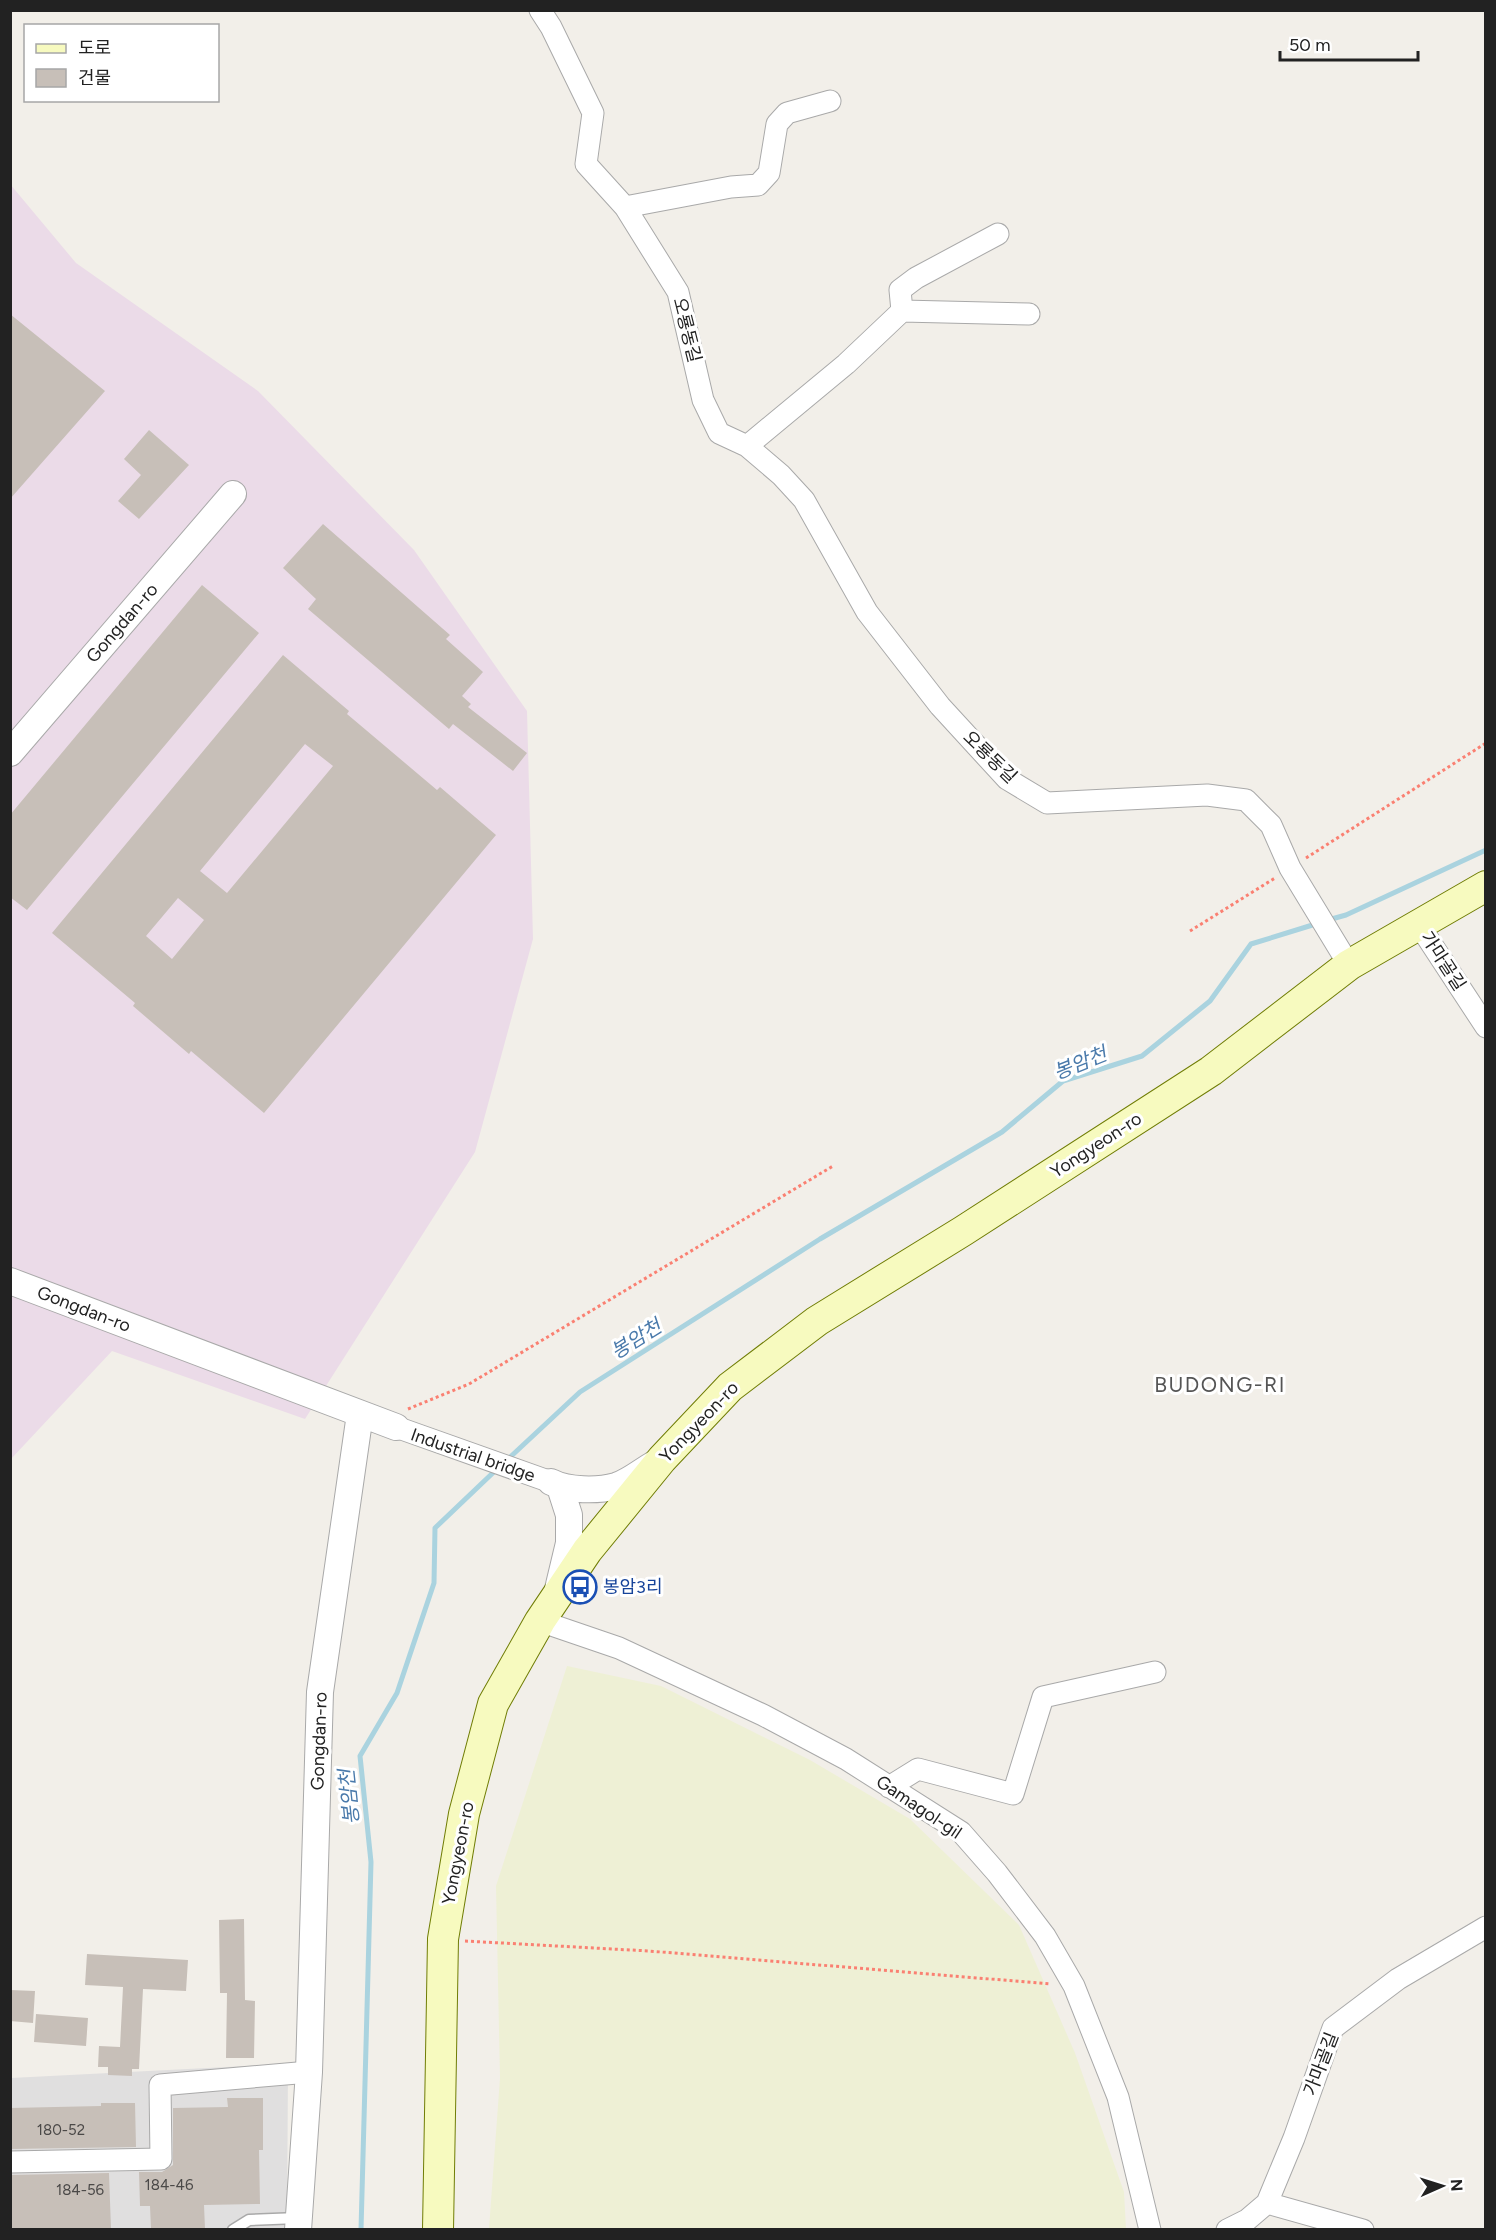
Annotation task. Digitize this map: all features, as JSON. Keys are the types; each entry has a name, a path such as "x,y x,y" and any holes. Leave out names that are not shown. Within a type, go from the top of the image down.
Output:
{"main road":[{"name":"Yongyeon-ro","path":"438,2229 443,1939 464,1814 493,1704 548,1609 587,1551 662,1459 730,1387 817,1321 963,1231 1211,1071 1342,954 1424,932 1485,886"}],"street":[{"name":"오룡동길","path":"540,10 551,27 593,113 586,164 625,207 678,292 704,400 719,433 747,446 781,475 804,500 867,612 940,706 1007,779 1047,803 1207,795 1246,800 1271,825 1290,868 1342,954"},
{"path":"625,207 731,187 759,185 769,173 777,124 787,113 830,101"},
{"path":"902,311 900,290 916,278 998,234"},
{"path":"747,446 846,364 902,311 1029,314"},
{"name":"Gongdan-ro","path":"14,742 232,494"},
{"name":"가마골길","path":"1424,932 1485,1028"},
{"name":"Gongdan-ro","path":"10,1281 377,1420 320,1692 309,2072 295,2226"},
{"name":"Industrial bridge","path":"377,1420 556,1484"},
{"path":"556,1484 595,1489 617,1485 662,1459"},
{"path":"548,1609 569,1543 569,1515 556,1484"},
{"name":"Gamagol-gil","path":"548,1609 619,1648 763,1715 846,1759 961,1832 997,1873 1045,1936 1074,1986 1118,2097 1150,2229"},
{"path":"890,1787 918,1769 1013,1794 1043,1697 1155,1672"},
{"name":"가마골길","path":"1227,2229 1247,2220 1267,2203 1294,2138 1333,2028 1398,1979 1485,1927"},
{"path":"10,2162 161,2159 160,2085 309,2072"},
{"path":"1267,2203 1363,2229"}],"lane":[{"name":"Gongdan-ro","path":"233,2229 249,2220 295,2226"}],"path":[{"path":"1190,931 1485,743"},
{"path":"377,1420 469,1384 833,1166"},
{"path":"443,1939 649,1951 1074,1986"}],"shaded area":[{"path":"10,184 76,263 258,391 414,550 527,711 533,939 475,1152 305,1419 112,1351 11,1459"},
{"path":"288,2064 287,2229 11,2230 11,2078"}],"green space":[{"path":"567,1666 661,1686 810,1760 910,1819 1019,1925 1075,2053 1124,2192 1126,2229 489,2229 500,2078 496,1886"}],"building":[{"path":"10,314 105,391 10,499"},
{"path":"149,430 189,465 139,519 118,501 141,475 124,459"},
{"path":"323,524 450,635 446,639 483,672 462,696 471,704 468,707 527,753 513,771 453,724 449,729 308,609 316,599 283,568"},
{"path":"202,585 259,633 27,910 10,897 10,815"},
{"path":"283,655 349,711 347,714 437,790 440,787 496,835 264,1113 191,1051 189,1054 133,1006 135,1003 52,933","holes":["305,744 333,766 227,893 200,871","178,898 204,920 172,959 146,936"]},
{"path":"244,1919 245,2000 255,2001 254,2058 226,2058 227,1993 220,1993 219,1920"},
{"path":"87,1954 188,1960 186,1991 143,1989 139,2069 132,2069 132,2076 108,2075 108,2067 98,2067 99,2046 120,2047 123,1987 85,1985"},
{"path":"10,1990 35,1991 33,2023 10,2021"},
{"path":"36,2014 88,2018 86,2046 34,2042"},
{"path":"227,2098 263,2098 263,2150 259,2150 260,2204 204,2205 205,2229 151,2229 150,2206 140,2206 139,2172 162,2172 173,2165 173,2108 228,2107"},
{"path":"101,2103 135,2103 136,2147 10,2149 10,2108 101,2106"},
{"path":"109,2173 111,2229 10,2229 10,2175"}],"waterway":[{"name":"봉암천","path":"1328,920 1346,915 1486,850"},
{"name":"봉암천","path":"507,1460 580,1392 820,1239 1002,1132 1063,1081 1142,1056 1210,1001 1251,944 1319,923"},
{"name":"봉암천","path":"361,2230 371,1862 360,1756 397,1693 434,1583 435,1528 498,1468"}],"place":[{"name":"봉암3리","path":"580,1587"}],"district":[{"name":"BUDONG-RI","path":"1220,1384"}]}
